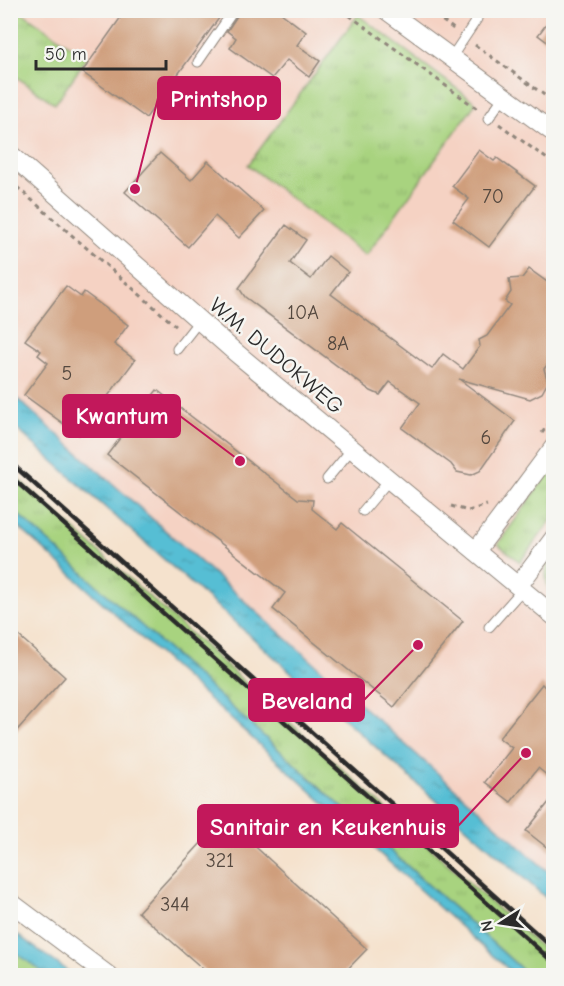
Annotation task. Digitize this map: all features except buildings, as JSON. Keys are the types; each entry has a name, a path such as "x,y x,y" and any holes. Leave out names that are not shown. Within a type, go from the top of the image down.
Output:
{"street":[{"path":"386,10 554,132"},
{"name":"W.M. DUDOKWEG","path":"10,154 199,321 351,450 554,615"},
{"path":"476,551 547,441"},
{"path":"521,587 554,538"},
{"path":"10,902 110,975"}],"lane":[{"path":"198,62 234,10"},
{"path":"451,58 477,19"},
{"path":"489,118 504,96"},
{"path":"177,349 199,321"},
{"path":"327,479 351,450"},
{"path":"363,511 389,480"},
{"path":"489,627 521,587"}],"path":[{"path":"342,10 554,164"},
{"path":"428,10 554,102"},
{"path":"547,441 554,417"},
{"path":"428,512 440,497 451,506 468,511 482,507 492,499"},
{"path":"554,567 554,585"}],"shaded area":[{"path":"11,11 553,11 553,887 11,403"}],"green space":[{"path":"13,11 20,11 87,58 55,104 11,73 10,15"},
{"path":"358,15 476,103 366,256 248,165"},
{"path":"553,467 553,518 520,562 498,544"},
{"path":"11,473 553,958 553,975 528,975 11,508"},
{"path":"553,553 550,579 553,600 548,588 546,571"},
{"path":"10,947 49,975 11,974"}],"water":[{"path":"11,393 553,876 553,904 11,424"},
{"path":"11,508 528,975 515,975 484,948 11,520"},
{"path":"11,930 73,975 47,975 11,949"}],"railway":[{"path":"10,462 554,949"},
{"path":"10,476 554,963"}],"place":[{"name":"Printshop","path":"135,189"},
{"name":"Kwantum","path":"240,461"},
{"name":"Beveland","path":"418,645"},
{"name":"Sanitair en Keukenhuis","path":"526,753"}]}
